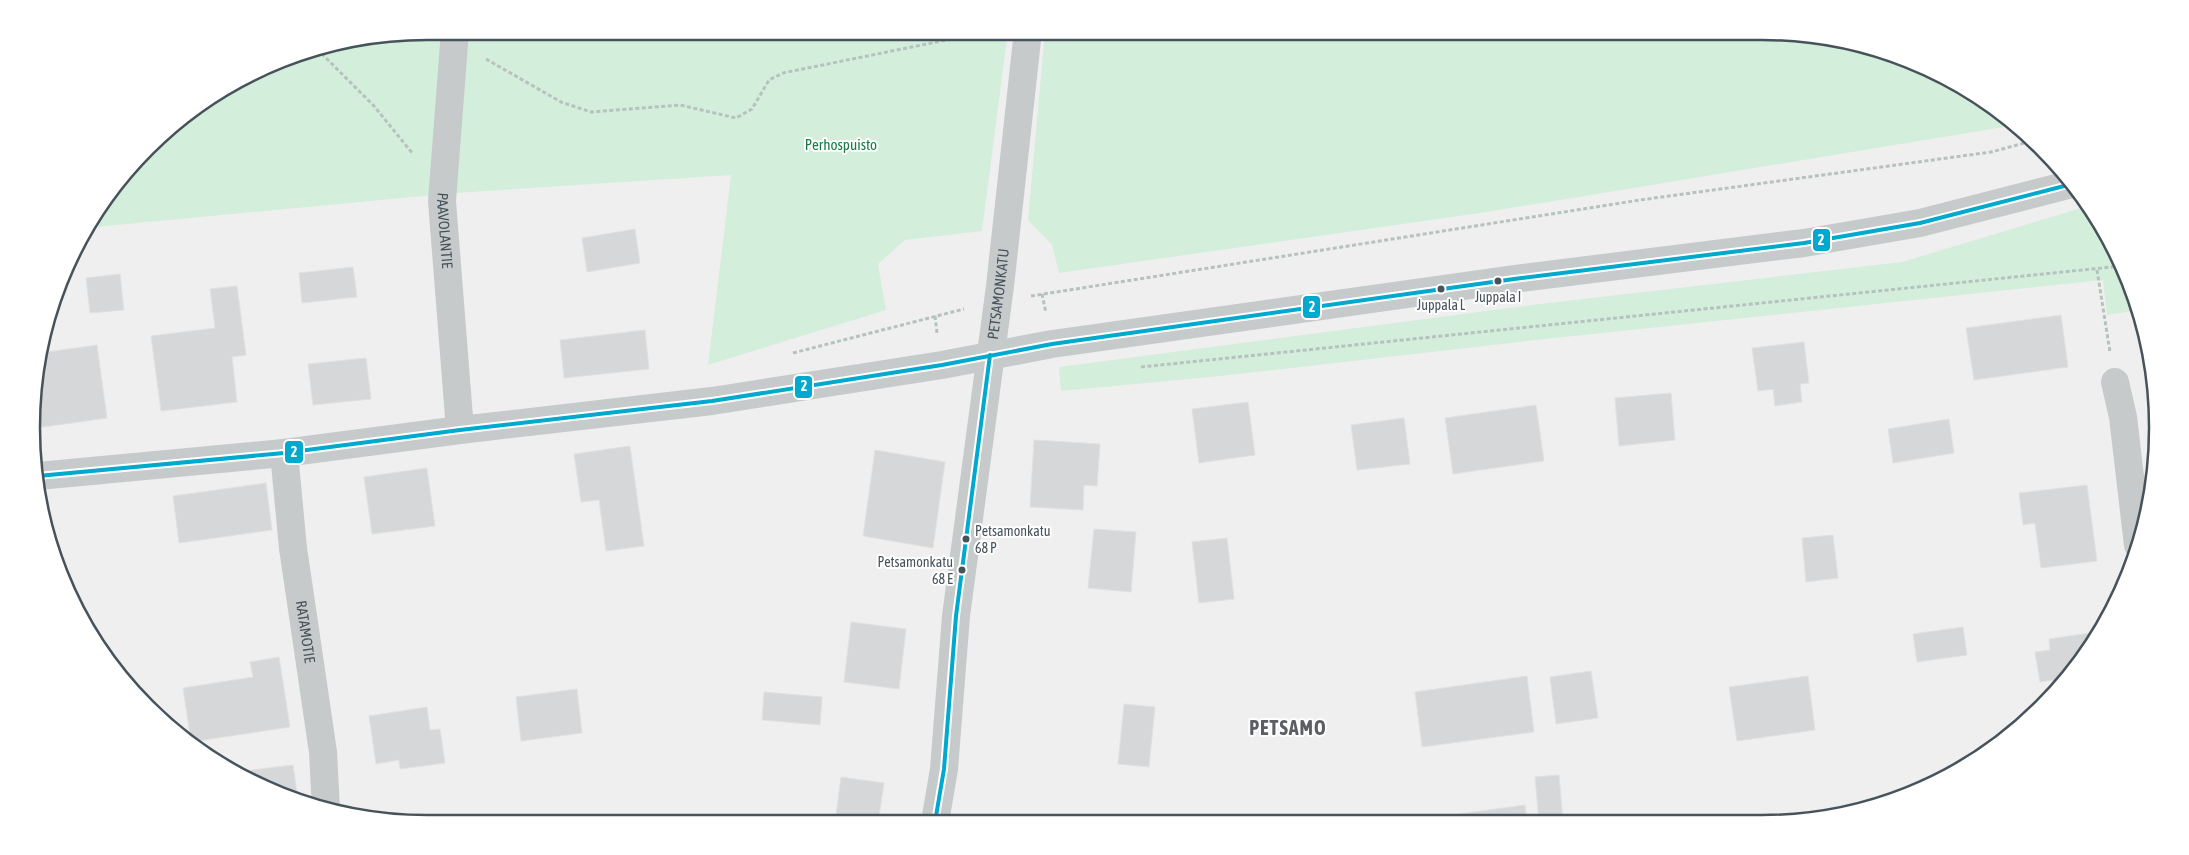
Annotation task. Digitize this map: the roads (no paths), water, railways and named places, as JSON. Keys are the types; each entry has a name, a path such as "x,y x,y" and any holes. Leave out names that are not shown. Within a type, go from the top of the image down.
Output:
{"street":[{"name":"PAAVOLANTIE","path":"455,40 442,201 460,430"},
{"name":"PETSAMONKATU","path":"936,815 944,769 956,616 982,426 1027,40"},
{"path":"43,476 284,453 460,430 712,401 942,365 1052,344 1514,279 1804,243 1920,223 2062,183"},
{"path":"2115,382 2123,417 2136,528"},
{"name":"RATAMOTIE","path":"284,453 293,548 323,752 326,802"}],"place":[{"name":"Juppala I","path":"1498,281"},
{"name":"Juppala L","path":"1441,289"},
{"name":"Petsamonkatu 68 P","path":"966,539"},
{"name":"Petsamonkatu 68 E","path":"962,570"}],"district":[{"name":"PETSAMO","path":"1288,728"}],"park label":[{"name":"Perhospuisto","path":"841,145"}]}
